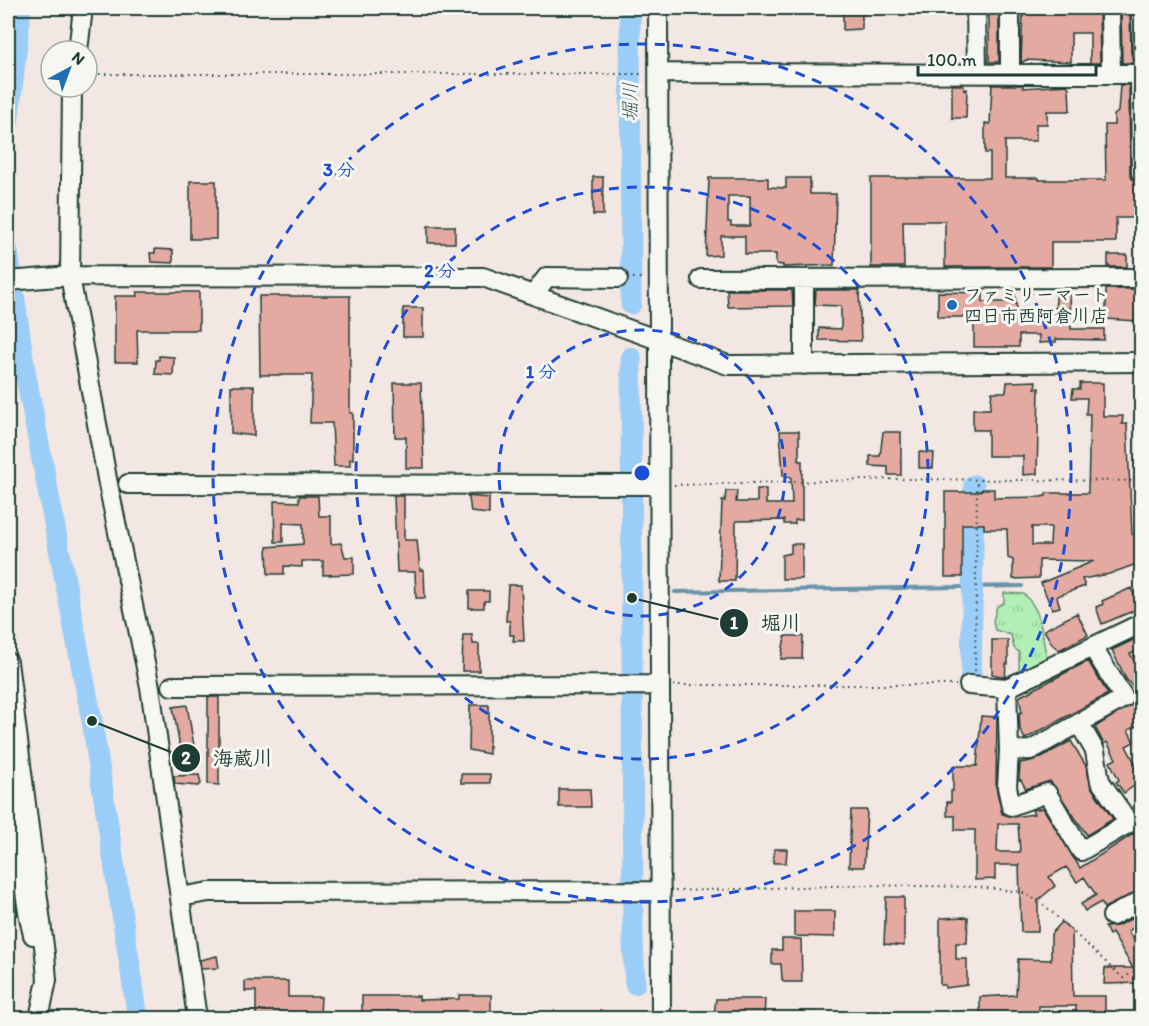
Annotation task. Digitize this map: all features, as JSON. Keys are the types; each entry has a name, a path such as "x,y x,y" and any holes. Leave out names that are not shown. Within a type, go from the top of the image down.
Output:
{"street":[{"path":"79,39 83,8"},
{"path":"658,8 654,74 660,340 653,484 653,892 661,1018"},
{"path":"976,8 977,73"},
{"path":"1010,8 1011,74"},
{"path":"1110,8 1111,74"},
{"path":"1141,8 1142,53"},
{"path":"654,74 1141,74 1142,173"},
{"path":"72,99 70,276 87,354 108,484 150,687 197,1018"},
{"path":"8,281 70,276 483,277 728,365 1142,362"},
{"path":"534,294 547,277 618,278"},
{"path":"701,279 1142,278"},
{"path":"804,280 804,365"},
{"path":"128,484 653,484"},
{"path":"972,682 1007,688 1142,623"},
{"path":"1009,751 1030,750 1124,698 1093,648"},
{"path":"8,662 45,954 47,980 39,1018"},
{"path":"172,686 653,685"},
{"path":"1007,688 1009,751 1007,787 1011,806 1047,793 1081,851 1129,823 1100,781 1095,751 1079,723"},
{"path":"8,793 13,811 26,908 38,954 45,954"},
{"path":"180,897 209,892 653,892"},
{"path":"1112,916 1142,900"}],"path":[{"path":"99,74 654,74"},
{"path":"653,484 899,479 1142,481"},
{"path":"653,685 972,682 977,482"},
{"path":"653,892 866,885 978,887 1022,892 1042,904 1123,978 1142,968"}],"green space":[{"path":"1004,593 1024,594 1031,602 1039,618 1049,664 1019,676 1019,652 1014,648 1011,635 995,630 993,621 997,606 1004,603"}],"building":[{"path":"843,8 862,8 862,29 843,30"},
{"path":"989,8 999,8 999,62 989,62"},
{"path":"1023,8 1099,8 1100,63 1090,63 1090,33 1071,33 1071,62 1026,60 1021,63"},
{"path":"1121,9 1130,10 1131,53 1135,63 1122,63"},
{"path":"952,85 963,85 964,90 967,89 966,118 952,118"},
{"path":"992,85 1023,85 1023,88 1067,85 1069,88 1070,111 1047,111 1047,124 1036,124 1036,141 1005,141 1005,178 1106,180 1105,125 1114,125 1114,115 1118,112 1120,85 1129,85 1130,173 1132,179 1138,183 1138,218 1116,218 1116,242 1051,242 1051,267 945,267 945,221 903,221 904,267 871,267 871,178 990,178 990,153 985,153 985,123 990,124"},
{"path":"593,177 603,177 603,215 593,215"},
{"path":"709,178 768,178 768,187 786,188 786,178 810,178 810,194 836,194 834,265 783,267 783,265 776,264 776,254 745,254 745,236 721,236 721,255 706,256","holes":["728,196 750,196 750,226 731,226 731,222 728,222"]},
{"path":"190,181 216,181 216,239 190,239"},
{"path":"428,226 455,226 455,243 428,243"},
{"path":"155,249 173,250 173,263 151,262 150,253 155,253"},
{"path":"1108,255 1127,255 1127,267 1108,267"},
{"path":"1057,289 1070,289 1071,329 1104,329 1104,340 1056,339 1056,342 1039,343 1039,335 1019,335 1019,347 974,347 974,317 938,317 938,292 983,293 983,302 1006,302 1006,294 1015,295 1017,311 1039,311 1055,310"},
{"path":"1106,289 1136,289 1137,321 1106,319"},
{"path":"727,290 792,290 793,306 728,307"},
{"path":"816,290 859,290 861,341 819,340 819,328 841,329 841,306 815,305"},
{"path":"137,292 199,292 199,330 137,330 138,362 115,362 115,296 138,296"},
{"path":"259,296 350,296 350,413 353,413 353,459 350,459 350,466 334,466 332,423 310,423 312,375 260,375"},
{"path":"403,308 423,308 423,337 403,337"},
{"path":"159,356 174,357 173,375 155,374 156,360 159,360"},
{"path":"1036,381 1035,388 1039,388 1037,474 1023,475 1023,456 988,456 988,430 973,430 973,409 990,409 992,392 1006,392 1007,382"},
{"path":"394,383 421,383 424,468 406,468 406,437 395,437"},
{"path":"1080,383 1103,383 1103,416 1123,416 1122,424 1127,424 1132,534 1140,536 1142,562 1109,574 1082,579 1085,586 1057,597 1060,607 1052,609 1041,583 1094,561 1039,560 1039,578 1013,579 1013,560 1008,558 1007,529 984,529 984,524 962,524 962,577 945,577 945,492 978,492 983,489 994,489 994,498 1040,497 1046,496 1046,493 1088,493 1090,414 1086,414 1087,398 1072,398 1073,389 1080,389","holes":["1032,527 1051,527 1050,545 1032,545"]},
{"path":"231,386 254,386 254,436 231,433"},
{"path":"780,431 799,431 799,461 802,461 802,520 795,520 795,524 784,524 784,520 736,521 735,581 719,581 722,501 725,501 726,491 737,491 736,502 757,502 757,489 766,489 766,504 792,504 791,477 783,476"},
{"path":"883,432 901,432 901,475 888,475 888,467 870,466 870,456 880,456"},
{"path":"919,452 934,453 933,468 919,468"},
{"path":"299,496 318,496 319,516 331,516 331,544 341,543 345,557 354,557 354,574 323,575 323,561 302,561 302,567 284,566 284,574 268,574 267,547 303,544 303,524 283,523 283,542 275,542 274,501 299,502"},
{"path":"394,496 404,496 404,540 417,540 420,570 424,570 425,598 416,598 415,572 397,572"},
{"path":"466,496 489,498 489,514 471,512 469,498"},
{"path":"791,544 802,544 802,579 782,579 782,555 791,553"},
{"path":"508,585 521,585 524,641 513,641 514,635 510,635 510,621 506,621"},
{"path":"1131,588 1140,608 1102,624 1096,607 1103,604 1102,601"},
{"path":"469,591 489,591 489,601 484,601 484,608 469,608"},
{"path":"1077,613 1088,635 1059,650 1052,644 1044,630"},
{"path":"463,635 472,635 473,644 479,644 479,671 462,671"},
{"path":"785,636 803,636 802,659 781,659"},
{"path":"1142,636 1142,650 1130,654 1142,673 1142,697 1126,679 1112,650"},
{"path":"992,640 1008,640 1008,664 1006,664 1005,677 992,674"},
{"path":"1088,661 1108,694 1025,739 1020,730 1019,713 1022,712 1019,697"},
{"path":"208,697 219,697 219,785 208,784"},
{"path":"1142,698 1142,723 1128,730 1134,742 1126,746 1141,774 1138,776 1141,781 1124,793 1116,782 1119,780 1110,762 1116,759 1107,742 1104,744 1095,727"},
{"path":"187,705 194,746 180,748 173,707"},
{"path":"470,705 489,705 489,754 469,750"},
{"path":"981,716 997,717 996,787 1002,814 1014,817 1034,814 1032,810 1043,808 1080,868 1135,833 1142,824 1142,889 1104,908 1101,902 1085,911 1081,904 1096,895 1084,877 1077,882 1066,867 1049,877 1055,886 1038,900 1038,932 1021,932 1019,865 995,865 995,879 975,880 975,830 955,830 955,816 947,816 947,802 951,802 951,791 953,791 953,766 977,766","holes":["998,824 1018,824 1020,852 997,852"]},
{"path":"1071,741 1086,766 1091,787 1113,819 1087,835 1050,781 1026,789 1019,780 1020,763 1036,760"},
{"path":"461,774 490,774 490,783 461,783"},
{"path":"199,775 201,784 198,786 175,784 174,776"},
{"path":"559,789 590,789 591,807 559,807"},
{"path":"851,810 867,810 864,867 849,867"},
{"path":"774,849 787,849 786,863 773,863"},
{"path":"8,858 17,915 8,917"},
{"path":"886,897 904,897 904,946 884,944"},
{"path":"794,911 835,911 835,937 794,936"},
{"path":"1142,913 1142,923 1128,931 1142,953 1142,983 1104,984 1105,968 1133,968 1112,933 1109,935 1105,927 1117,926"},
{"path":"968,917 967,943 956,943 956,959 967,959 967,985 945,988 945,985 940,985 940,918"},
{"path":"1062,922 1072,931 1073,996 1105,996 1105,1018 1076,1018 1076,1006 1039,1006 1039,1018 980,1018 980,997 1016,995 1018,959 1051,960 1051,934"},
{"path":"782,939 801,939 802,982 784,982 781,964 772,964 772,950 782,950"},
{"path":"217,956 219,968 201,969 200,960"},
{"path":"245,981 288,981 288,997 321,997 320,1014 256,1018 256,991 245,991"},
{"path":"459,995 491,995 491,1018 362,1018 362,996 419,996 419,1000 459,999"},
{"path":"716,999 765,999 764,1018 716,1018 714,1014"}],"waterway":[{"path":"8,124 21,8"},
{"name":"堀川","path":"630,8 631,304"},
{"path":"8,252 25,371 92,721 138,1018"},
{"name":"堀川","path":"631,357 635,984"},
{"path":"971,679 974,485"},
{"path":"675,592 1022,586"}],"place":[{"name":"ファミリーマート 四日市西阿倉川店","path":"952,305"},
{"name":"堀川","path":"632,598"},
{"name":"海蔵川","path":"92,721"}]}
